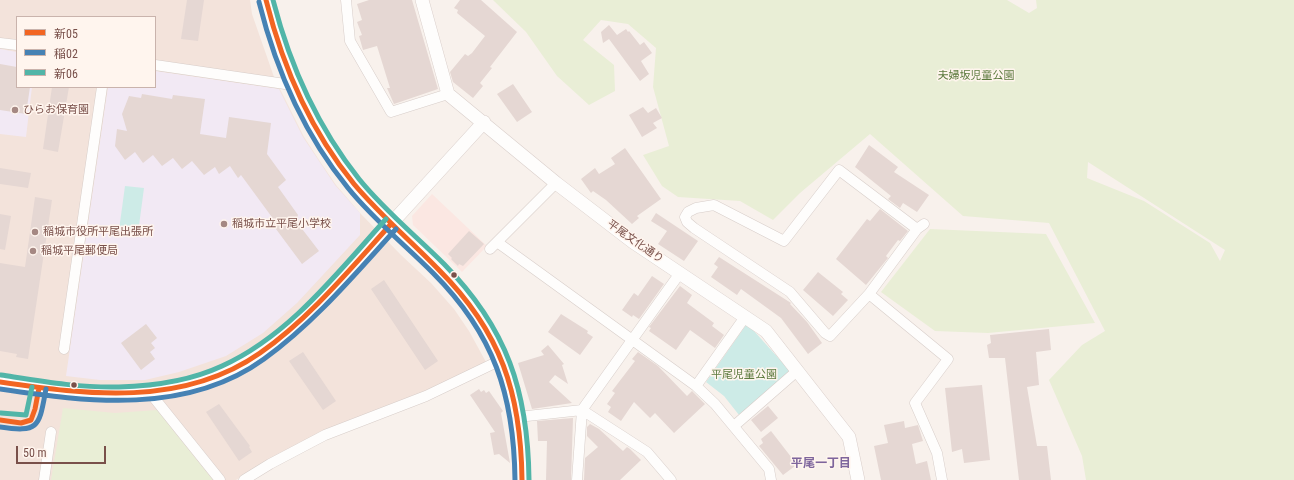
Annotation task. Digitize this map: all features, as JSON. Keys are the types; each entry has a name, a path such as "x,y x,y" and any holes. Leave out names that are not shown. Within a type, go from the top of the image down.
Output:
{"street":[{"path":"266,0 280,52 292,84 310,121 332,155 354,184 391,224 467,299 495,346 513,391 522,445 522,480"},
{"path":"346,0 350,41 391,112 448,94 422,0"},
{"path":"0,43 16,45"},
{"path":"156,65 292,84"},
{"path":"64,349 102,88"},
{"name":"平尾文化通り","path":"448,94 484,122 556,183 633,242 766,331 849,437 858,480"},
{"path":"0,382 97,394 151,394 209,380 233,370 270,346 314,308 484,122"},
{"path":"839,170 920,226 869,294 830,336 825,333 790,292 694,228 687,222 685,217 688,212 696,208 714,205 784,241 839,170"},
{"path":"490,249 556,183"},
{"path":"497,242 696,386 734,426 769,469 771,480"},
{"path":"577,480 582,410 680,273"},
{"path":"869,294 948,359 915,403 937,453 942,480"},
{"path":"696,386 745,317"},
{"path":"244,480 270,464 325,436 426,396 501,360"},
{"path":"734,426 797,371"},
{"path":"151,394 220,480"},
{"path":"518,417 582,410 647,452 671,480"},
{"path":"44,480 51,432"}],"shaded area":[{"path":"0,0 250,0 252,14 274,77 304,137 336,185 360,213 431,283 454,309 469,331 486,362 418,395 268,460 236,480 0,480"},
{"name":"ひらお保育園","path":"0,49 16,52 16,88 32,88 26,137 0,134"},
{"name":"稲城市立平尾小学校","path":"156,71 279,89 303,137 335,185 360,213 360,235 297,303 263,333 226,356 179,372 145,380 100,380 66,376 108,88 156,88"},
{"path":"432,194 487,246 462,272 413,225 412,216"}],"green space":[{"name":"夫婦坂児童公園","path":"493,0 1007,0 1029,13 1037,8 1036,0 1294,0 1294,480 1086,480 1082,456 1049,380 1082,345 1105,331 1049,223 963,216 870,134 800,193 773,220 740,201 678,197 662,186 643,155 669,146 653,87 656,48 628,24 601,20 583,40 614,65 615,91 589,105 557,76 526,32","holes":["1088,162 1225,250 1220,261 1210,243 1144,201 1087,178"]},
{"path":"930,229 1046,234 1095,323 988,333 935,331 881,292"},
{"path":"63,408 115,413 157,410 213,480 51,480"}],"water":[{"path":"125,186 144,188 138,233 119,230"},
{"name":"平尾児童公園","path":"746,325 754,331 790,371 739,415 724,396 706,382"}],"building":[{"path":"187,0 204,0 198,41 181,39"},
{"path":"369,0 412,0 438,89 394,104 387,88 390,88 377,46 363,50 359,36 362,35 357,22 362,20 357,4"},
{"path":"460,0 481,0 517,32 490,67 492,68 480,83 483,86 473,98 453,82 450,72 465,54 468,56 472,53 485,36 457,13 458,10 454,8"},
{"path":"609,25 617,35 626,29 640,45 644,42 652,53 641,61 649,74 640,81 609,39 603,43 601,32"},
{"path":"0,64 16,67 16,88 30,88 26,114 0,110"},
{"path":"513,84 532,112 517,122 497,94"},
{"path":"52,88 69,88 58,152 43,149"},
{"path":"142,94 172,99 173,95 205,99 200,134 226,138 229,117 271,123 267,154 286,180 278,187 298,215 296,221 319,251 302,264 273,225 274,220 241,175 238,178 230,166 219,174 215,167 204,175 192,161 182,169 173,158 162,166 153,155 143,163 135,152 125,160 115,146 117,129 127,131 122,114 129,96 141,98"},
{"path":"643,107 648,113 656,108 662,118 653,123 657,128 642,137 629,115"},
{"path":"869,145 898,167 894,172 929,195 917,212 903,203 900,208 888,199 891,196 855,167"},
{"path":"625,148 661,199 637,216 639,218 632,224 606,200 593,191 591,193 581,179 595,168 599,174 615,164 611,158"},
{"path":"0,168 31,173 28,188 0,184"},
{"path":"35,197 52,200 28,359 16,357 17,354 0,351 0,263 25,267"},
{"path":"880,209 908,231 900,241 898,240 886,256 888,258 866,285 836,259 867,219 870,221"},
{"path":"656,213 698,241 684,261 658,244 667,231 651,221"},
{"path":"0,214 11,216 5,250 0,249"},
{"path":"469,231 484,244 463,266 459,264 458,266 448,254"},
{"path":"719,257 791,303 790,304 807,322 822,343 808,354 781,318 741,289 737,295 711,277 718,267 714,264"},
{"path":"818,272 843,292 841,294 848,300 833,316 803,290"},
{"path":"652,276 664,284 639,319 633,315 632,317 622,310 634,293 638,296"},
{"path":"384,280 438,361 425,370 371,289"},
{"path":"680,286 692,295 687,303 714,323 712,326 724,335 715,348 690,330 676,350 649,331 651,328 649,327"},
{"path":"561,314 588,331 587,333 593,337 580,355 548,332"},
{"path":"146,324 157,338 151,343 155,348 150,352 155,359 141,370 121,343"},
{"path":"1049,329 1051,350 1036,352 1039,385 1027,387 1037,446 1047,446 1051,480 1019,480 1005,358 989,358 987,345 991,343 990,335"},
{"path":"548,345 564,364 562,365 568,384 555,375 549,382 572,403 532,409 518,363 544,355 541,351"},
{"path":"303,352 336,401 323,410 289,361"},
{"path":"638,352 658,366 687,396 692,391 705,404 674,433 655,413 650,418 634,402 621,421 608,412 611,407 607,404 615,393 612,391 635,361 632,359"},
{"path":"982,385 990,460 964,463 962,449 952,452 945,388"},
{"path":"479,389 481,392 484,390 486,393 489,391 503,411 501,413 510,463 499,454 494,455 490,433 495,432 470,395"},
{"path":"219,404 250,446 249,447 252,452 239,461 206,412"},
{"path":"768,406 778,418 761,432 751,420"},
{"path":"573,418 571,480 546,480 547,441 538,441 537,421"},
{"path":"904,421 905,428 918,425 923,441 912,444 916,464 927,461 931,480 881,480 874,446 888,443 884,425"},
{"path":"590,424 599,429 623,451 627,447 641,460 620,480 584,480 585,458 598,447 587,436 587,427"},
{"path":"771,431 795,462 793,464 795,466 783,475 759,446 763,443 761,439"}],"transit line":[{"name":"新05","path":"266,0 290,74 311,120 324,142 354,184 460,293 478,317 492,341 512,392 521,449 522,480"},
{"name":"新06","path":"273,0 296,71 306,94 317,116 344,159 359,179 379,201 444,264 466,288 484,312 498,337 510,363 518,389 528,448 529,480"},
{"name":"稲02","path":"259,2 274,52 293,100 332,167 348,188 378,221 433,273 454,296 471,319 485,343 505,393 514,449 515,480"},
{"name":"新06","path":"1,375 74,385 119,387 172,382 210,371 246,353 269,338 291,320 331,281 386,219"},
{"name":"新05","path":"0,382 66,391 134,393 167,389 199,382 230,370 260,353 313,309 391,224"},
{"name":"稲02","path":"0,389 68,398 136,400 170,397 203,389 234,377 264,359 283,345 334,297 396,229"},
{"name":"新06","path":"1,413 26,415 32,387"},
{"name":"新05","path":"0,420 21,423 31,420 35,409 39,388"},
{"name":"稲02","path":"0,427 23,429 35,424 39,419 46,389"}],"place":[{"name":"ひらお保育園","path":"15,110"},
{"name":"稲城市立平尾小学校","path":"224,224"},
{"name":"稲城市役所平尾出張所","path":"35,232"},
{"name":"稲城平尾郵便局","path":"33,251"}],"district":[{"name":"平尾一丁目","path":"821,464"}]}
